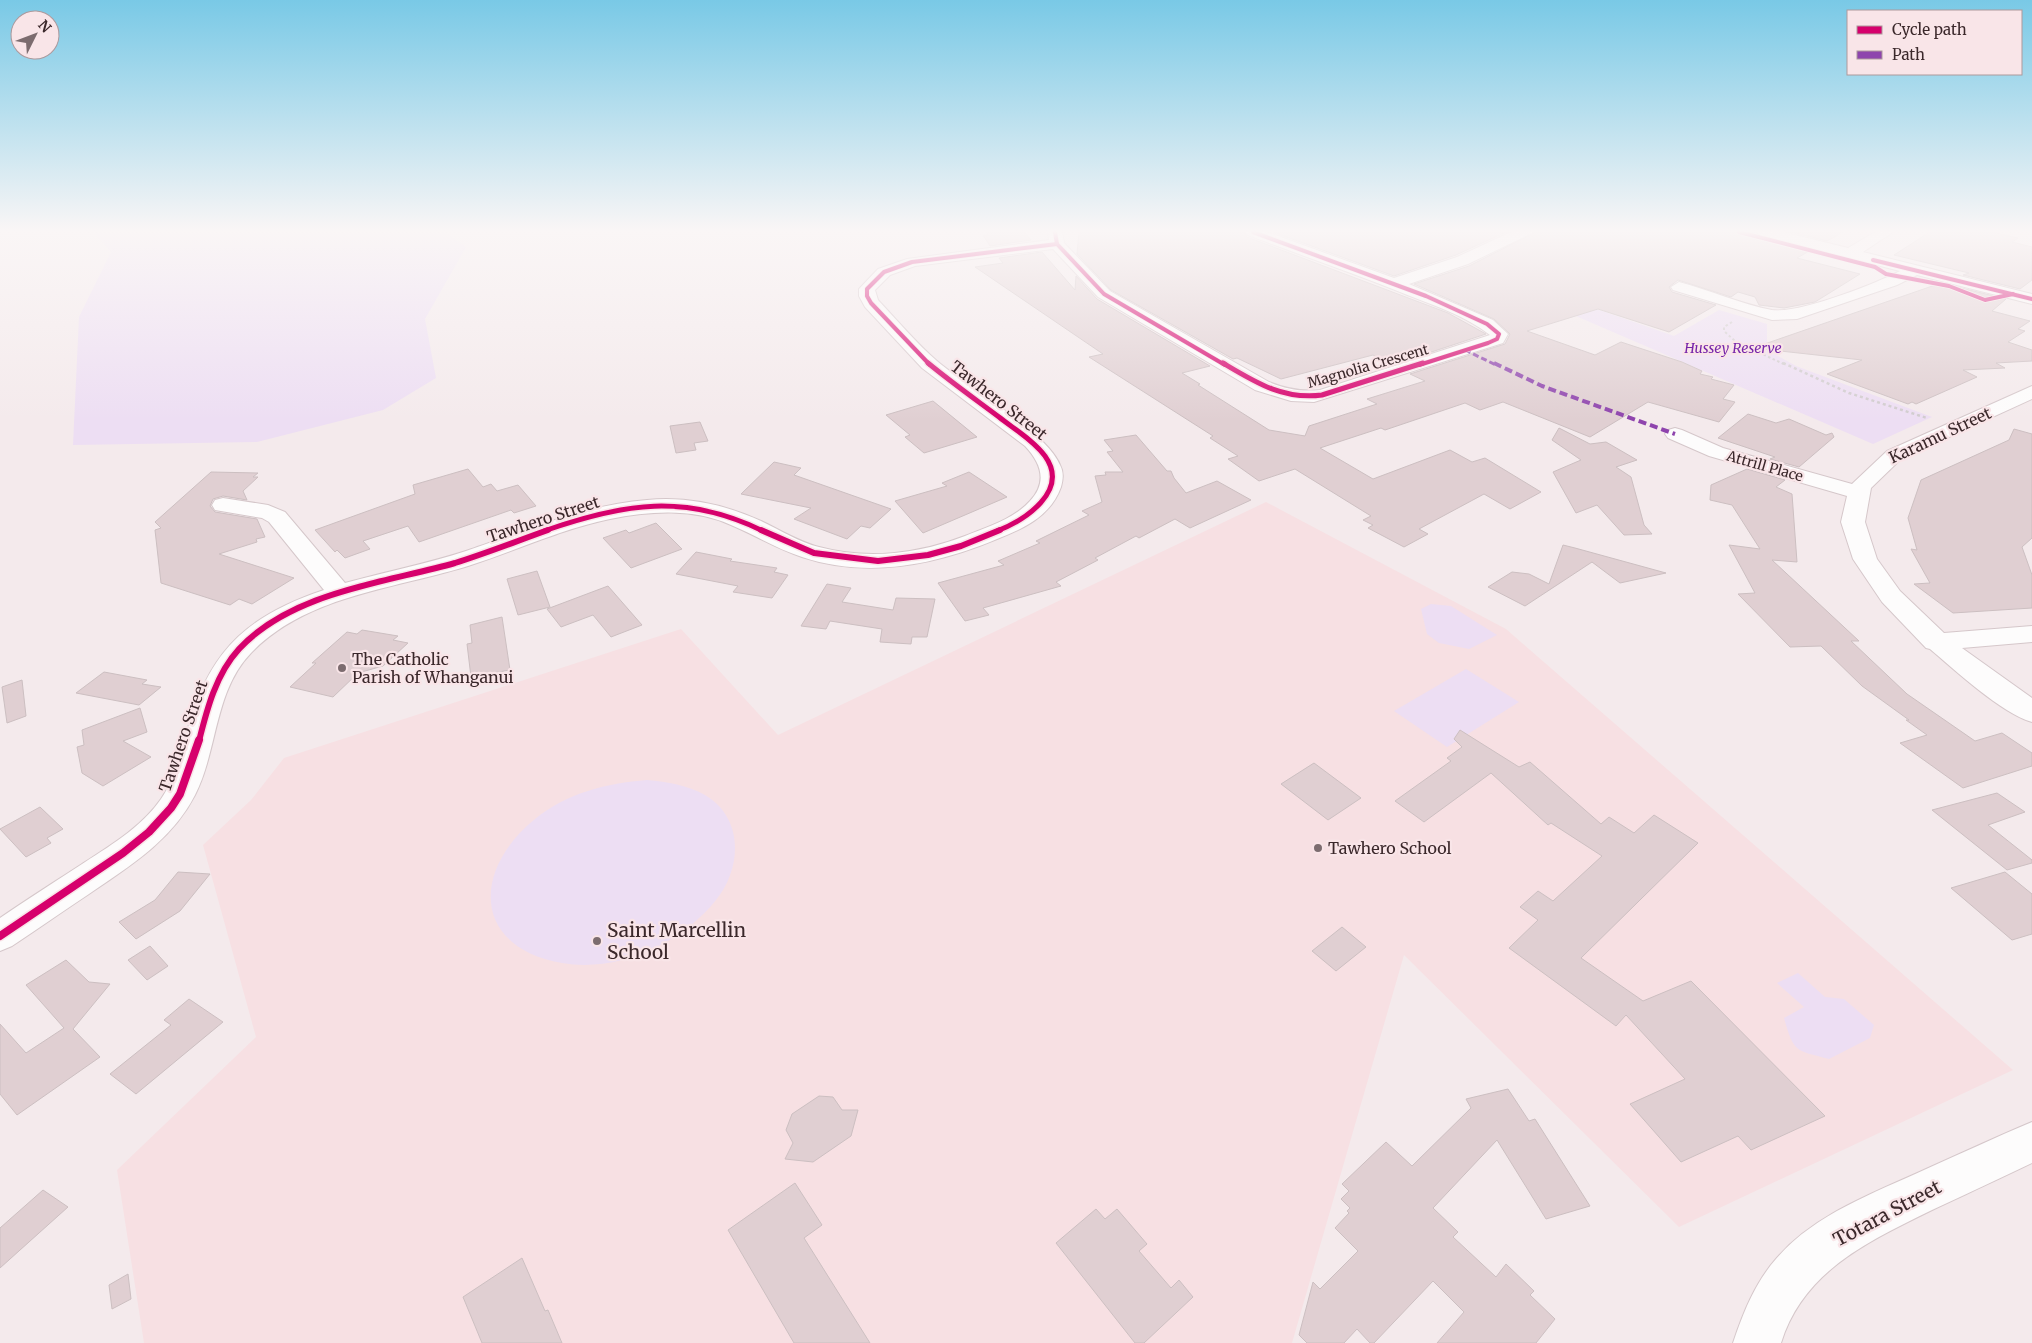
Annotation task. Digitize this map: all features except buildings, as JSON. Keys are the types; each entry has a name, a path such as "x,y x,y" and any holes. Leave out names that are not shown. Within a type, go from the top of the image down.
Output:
{"street":[{"name":"Tawhero Street","path":"0,936 140,841 165,818 180,794 211,694 221,671 237,651 259,632 287,614 338,591 457,562 584,518 622,510 658,506 707,510 730,516 813,553 870,563 914,560 953,550 1014,524 1036,508 1050,490 1053,469 1046,455 1032,442 930,364 871,303 867,295"},
{"name":"Magnolia Crescent","path":"1106,295 1262,386 1299,397 1322,395 1497,339 1500,334 1490,325 1418,295"},
{"path":"1706,295 1772,315 1797,314 1854,295"},
{"path":"1997,295 2018,305 2032,308"},
{"path":"2018,295 2032,298"},
{"name":"Karamu Street","path":"2032,392 1894,455 1877,466 1866,477 1857,492 1853,512 1854,529 1871,570 1887,594 1936,642 2004,694 2032,712"},
{"name":"Attrill Place","path":"1676,434 1716,452 1857,492"},
{"path":"223,505 268,512 276,517 338,591"},
{"path":"1936,642 2032,634"},
{"name":"Totara Street","path":"1757,1343 1764,1320 1777,1294 1794,1271 1834,1238 1880,1213 2032,1142"}],"path":[{"path":"1755,310 1724,327 1728,337 1849,393 1953,428"}],"shaded area":[{"path":"1266,502 1506,629 2013,1070 1679,1227 1404,955 1292,1343 144,1343 117,1170 256,1037 203,845 251,800 284,758 681,629 778,735"}],"green space":[{"path":"90,295 439,295 425,319 436,378 383,410 257,442 73,445 79,317"},
{"name":"Hussey Reserve","path":"1530,295 1555,295 1674,336 1719,310 1767,324 1767,350 1796,366 1932,417 1873,444"},
{"path":"1431,604 1451,606 1497,635 1469,649 1439,643 1427,634 1421,609"},
{"path":"1466,669 1519,702 1447,747 1394,711"},
{"path":"647,780 677,784 705,795 718,805 727,817 735,844 734,859 725,887 716,900 702,915 667,941 626,959 583,965 562,963 532,954 511,941 497,924 491,904 492,883 500,861 514,839 535,819 560,802 602,787"},
{"path":"1798,973 1825,997 1844,999 1874,1025 1870,1038 1829,1059 1809,1054 1798,1048 1790,1038 1784,1018 1804,1007 1777,983"}],"marked path":[{"path":"1465,350 1542,386 1675,434"}],"cycle path":[{"path":"0,936 123,853 161,821 180,794 188,777 215,686 235,654 249,640 276,621 320,599 365,585 434,569 559,526 600,514 649,506 705,509 732,517 810,552 843,558 878,561 912,559 945,551 1003,529 1027,516 1040,504 1050,486 1052,471 1045,457 1032,442 929,364 871,303 867,295"},
{"path":"1105,295 1262,386 1284,394 1306,397 1322,395 1497,339 1499,334 1487,324 1423,295"},
{"path":"1971,295 1985,300 2010,295"},
{"path":"2014,295 2032,299"}],"place":[{"name":"The Catholic Parish of Whanganui","path":"342,668"},
{"name":"Tawhero School","path":"1318,848"},
{"name":"Saint Marcellin School","path":"597,941"}]}
